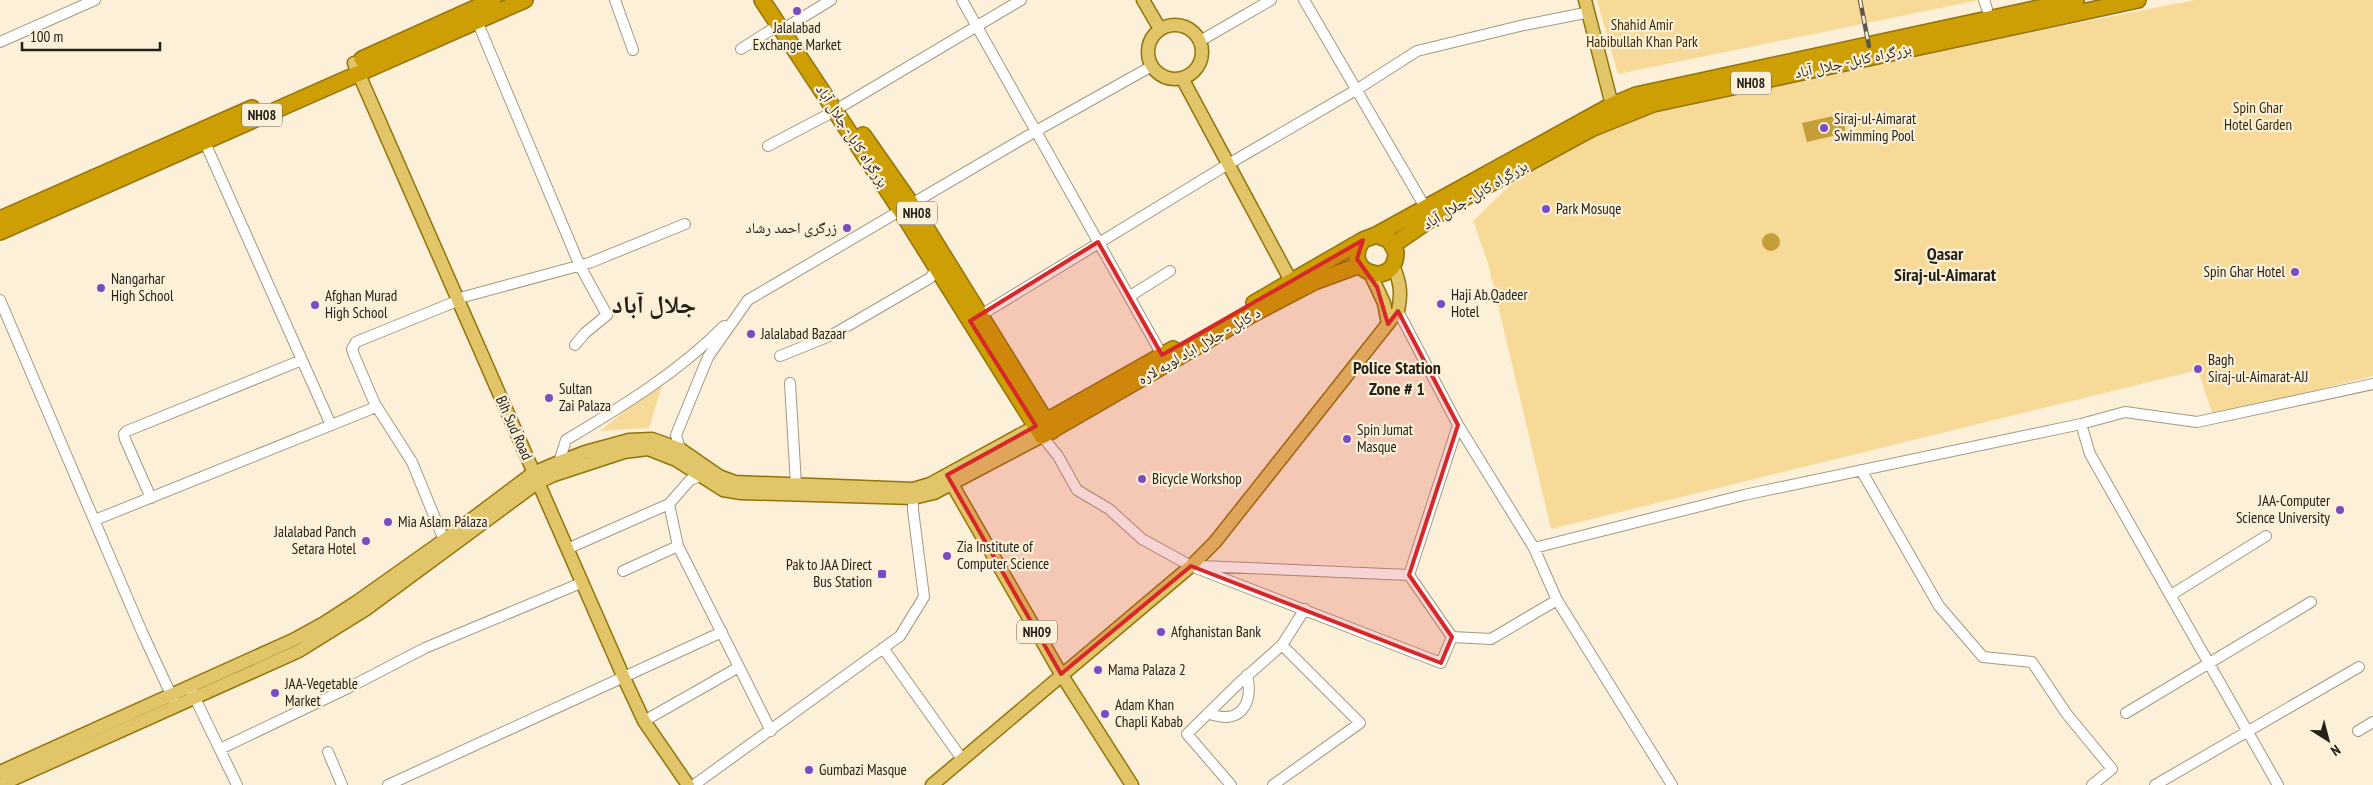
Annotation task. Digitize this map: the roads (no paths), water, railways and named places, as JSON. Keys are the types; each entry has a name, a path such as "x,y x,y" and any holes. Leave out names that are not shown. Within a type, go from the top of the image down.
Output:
{"highway":[{"name":"NH08","path":"0,219 202,136 356,68 493,0"},
{"name":"NH08","path":"356,68 477,21 525,0"},
{"name":"بزرگراه کابل- جلال آباد","path":"762,0 839,108 906,208 1044,428 1162,355 1291,281 1612,105 1636,95 2076,0"},
{"name":"بزرگراه کابل- جلال آباد","path":"774,0 782,28"},
{"name":"بزرگراه کابل- جلال آباد","path":"1393,245 1453,204 1591,128 1653,104 2095,4 2138,0"},
{"name":"NH08","path":"0,232 202,136"},
{"name":"بزرگراه کابل- جلال آباد","path":"906,208 937,268 975,318"},
{"path":"1370,238 1389,240 1393,245 1396,258 1393,265 1383,273 1365,269 1357,252 1370,238"},
{"name":"د کابل - جلال اباد لویه لاره","path":"1044,428 1314,282 1365,269"}],"main road":[{"path":"1143,0 1160,29"},
{"path":"1586,5 1612,105"},
{"path":"1178,25 1195,33 1200,41 1201,61 1196,69 1182,78 1166,77 1152,66 1149,46 1153,36 1160,29 1178,25"},
{"name":"Bih Sud Road","path":"356,68 456,299 644,722 688,785"},
{"path":"1182,78 1291,281"},
{"path":"932,785 1191,566 1215,542 1398,311 1402,294 1399,279 1393,265"},
{"path":"1365,269 1384,303 1388,324"},
{"path":"193,693 324,623 358,602 444,540 559,462 585,452 642,438 662,442 700,476 723,490 742,493 934,493 950,479 1044,428"},
{"path":"0,772 299,650 330,633 365,610 535,478 635,449 648,449 678,455 735,482 913,494"},
{"name":"NH09","path":"950,479 1061,674 1132,785"},
{"path":"0,785 174,701"}],"street":[{"path":"0,42 80,3 95,0"},
{"path":"615,0 633,50"},
{"path":"741,49 831,0"},
{"path":"962,0 1162,355"},
{"path":"768,146 839,108 1021,0"},
{"path":"1200,41 1271,0"},
{"path":"1304,0 1425,207"},
{"path":"975,318 1228,164 1356,90 1417,51 1524,25 1585,13 1586,5"},
{"path":"477,21 580,266 607,314 575,346"},
{"path":"559,462 566,440 611,414 693,355 748,300 1036,131 1152,66"},
{"path":"202,136 331,424"},
{"path":"444,540 412,462 375,404 352,349 356,342 457,301 456,299 580,266 685,224"},
{"path":"780,356 832,335 930,278 937,268"},
{"path":"1130,296 1170,271"},
{"path":"0,300 142,632 174,701"},
{"path":"678,455 676,435 708,357 748,300"},
{"path":"1398,311 1458,424 1534,548 1557,600 1672,785"},
{"path":"151,498 125,439 124,434 127,431 302,360"},
{"path":"790,383 796,485"},
{"path":"1534,548 1744,495 2081,424 2125,412 2197,422 2373,384"},
{"path":"95,520 376,406 375,404"},
{"path":"1409,575 1458,424"},
{"path":"2081,424 2090,454 2278,785"},
{"path":"1044,428 1076,490 1109,509 1142,539 1191,566 1305,609 1440,664 1452,637"},
{"path":"1861,470 1939,606 1983,657 2032,662 2066,713 2112,769 2092,785"},
{"path":"567,549 669,504 690,480 700,476"},
{"path":"694,785 900,636 924,597 913,494"},
{"path":"669,504 678,546 770,731"},
{"path":"2171,594 2266,536"},
{"path":"623,571 678,546"},
{"path":"1191,566 1409,575"},
{"path":"1409,575 1452,637"},
{"path":"220,749 348,688 425,648 582,582"},
{"path":"1452,637 1491,639 1557,600"},
{"path":"2126,714 2311,602"},
{"path":"1231,785 1187,734 1282,645 1305,609"},
{"path":"388,785 722,632"},
{"path":"1273,785 1360,723 1282,645"},
{"path":"882,648 962,759"},
{"path":"644,722 739,666"},
{"path":"2155,785 2359,667"},
{"path":"1208,713 1226,718 1243,709 1250,699 1248,675"},
{"path":"193,693 238,785"},
{"path":"2358,732 2373,722"},
{"path":"328,752 342,785"}],"railway":[{"path":"1860,0 1869,46"}],"place":[{"name":"Jalalabad Exchange Market","path":"797,11"},
{"name":"Siraj-ul-Aimarat Swimming Pool","path":"1824,128"},
{"name":"Park Mosuqe","path":"1546,209"},
{"name":"زرگری احمد رشاد","path":"847,228"},
{"name":"Spin Ghar Hotel","path":"2295,272"},
{"name":"Nangarhar High School","path":"101,288"},
{"name":"Haji Ab.Qadeer Hotel","path":"1441,304"},
{"name":"Afghan Murad High School","path":"315,305"},
{"name":"Jalalabad Bazaar","path":"751,334"},
{"name":"Bagh Siraj-ul-Aimarat-AJJ","path":"2198,369"},
{"name":"Sultan Zai Palaza","path":"549,398"},
{"name":"Spin Jumat Masque","path":"1347,439"},
{"name":"Bicycle Workshop","path":"1142,479"},
{"name":"JAA-Computer Science University","path":"2340,510"},
{"name":"Mia Aslam Palaza","path":"388,522"},
{"name":"Jalalabad Panch Setara Hotel","path":"366,541"},
{"name":"Zia Institute of Computer Science","path":"947,556"},
{"name":"Pak to JAA Direct Bus Station","path":"882,574"},
{"name":"Afghanistan Bank","path":"1161,632"},
{"name":"Mama Palaza 2","path":"1098,670"},
{"name":"JAA-Vegetable Market","path":"275,693"},
{"name":"Adam Khan Chapli Kabab","path":"1105,714"},
{"name":"Gumbazi Masque","path":"809,770"}],"district":[{"name":"Qasar Siraj-ul-Aimarat","path":"1945,264"},
{"name":"جلال آباد","path":"654,304"},
{"name":"Police Station Zone # 1","path":"1397,378"}],"park label":[{"name":"Shahid Amir Habibullah Khan Park","path":"1642,34"},
{"name":"Spin Ghar Hotel Garden","path":"2258,116"}]}
